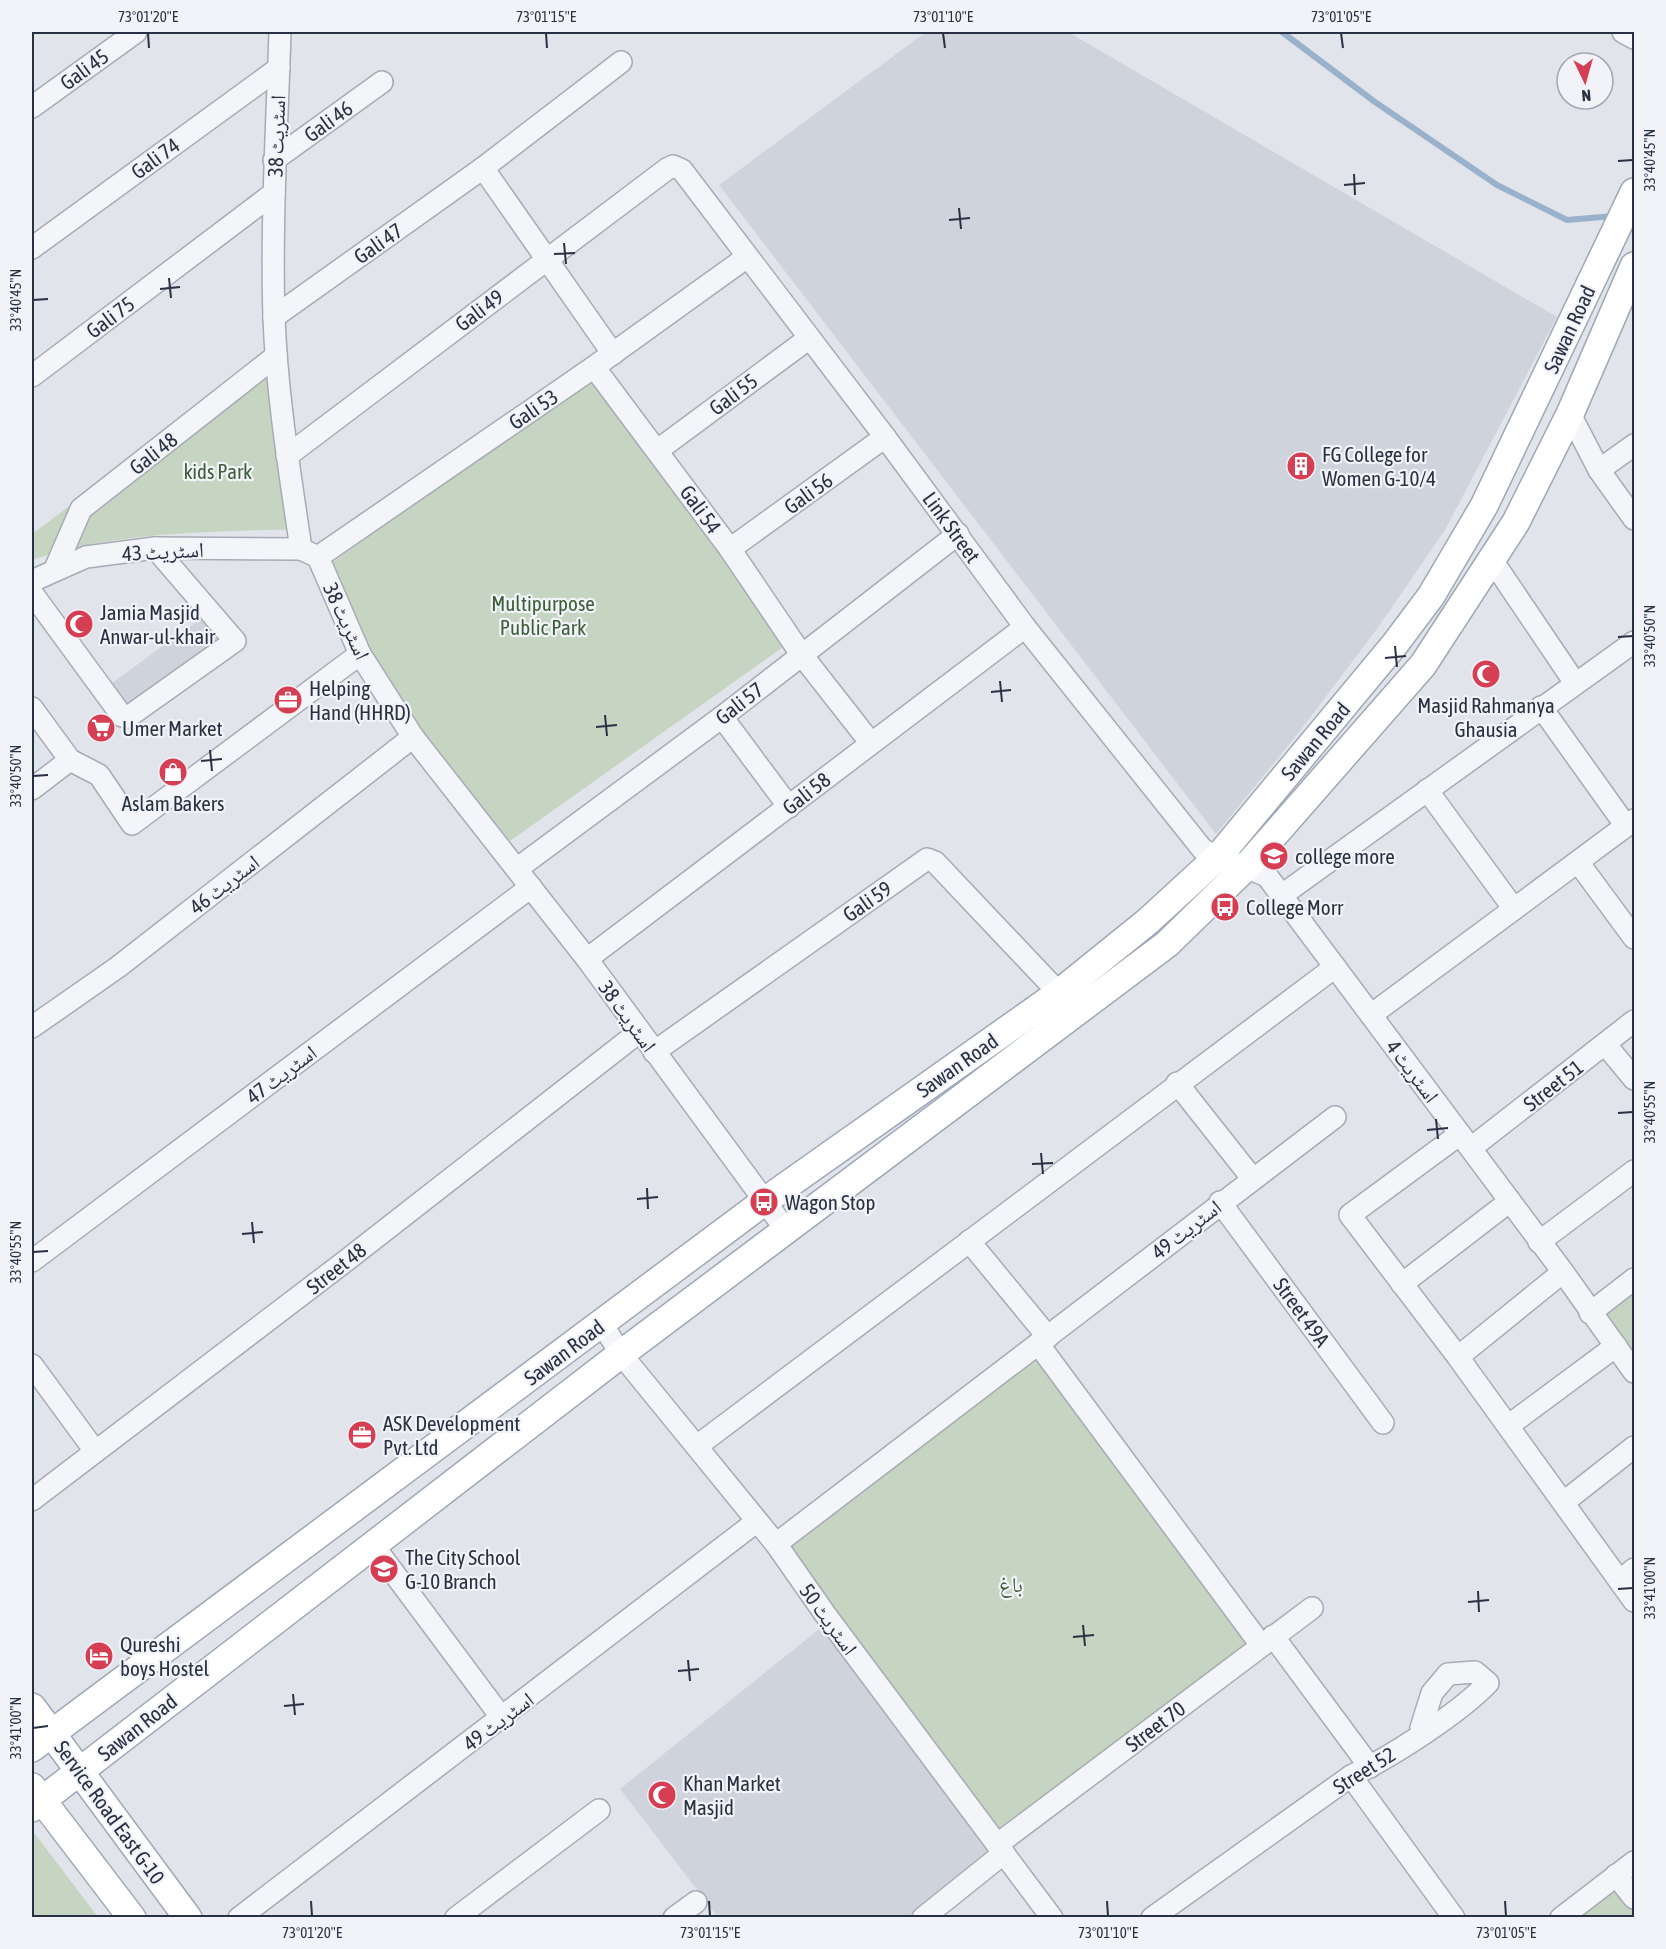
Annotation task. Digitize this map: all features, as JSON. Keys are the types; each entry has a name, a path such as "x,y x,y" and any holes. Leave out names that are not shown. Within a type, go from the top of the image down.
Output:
{"main road":[{"name":"Sawan Road","path":"42,1741 765,1201 1059,993 1147,922 1219,856 1395,644 1431,596 1484,506 1635,192"},
{"name":"Sawan Road","path":"35,1799 79,1772 621,1354 1167,944 1247,866 1423,665 1516,522 1570,414 1635,266"},
{"name":"Service Road East G-10","path":"32,1707 42,1741 79,1772 188,1917"},
{"path":"35,1799 132,1917"}],"street":[{"name":"Gali 45","path":"32,107 136,32"},
{"name":"اسٹریٹ 38","path":"280,32 274,160 276,356 287,456 309,553 360,654 413,737 518,868 587,959 786,1230"},
{"path":"1623,32 1635,38"},
{"name":"Gali 47","path":"274,317 483,168 621,62"},
{"name":"Gali 74","path":"32,248 279,68"},
{"name":"Gali 46","path":"274,160 382,82"},
{"name":"Link Street","path":"673,166 682,170 958,534 1025,627 1203,850 1247,866"},
{"name":"Gali 49","path":"287,456 673,166"},
{"path":"483,168 613,354"},
{"name":"Gali 75","path":"32,376 274,193"},
{"name":"Gali 53","path":"309,553 594,367 747,257"},
{"name":"Gali 55","path":"658,450 808,339"},
{"name":"Gali 48","path":"56,569 81,509 276,356"},
{"name":"Gali 54","path":"594,367 730,549 801,654 870,742"},
{"path":"1570,414 1599,470 1635,519"},
{"name":"Gali 56","path":"730,549 885,437"},
{"path":"1599,470 1635,445"},
{"name":"Gali 57","path":"518,868 722,717 958,534"},
{"path":"32,593 122,716 128,717 235,641 155,548"},
{"name":"اسٹریٹ 43","path":"32,581 86,557 155,548 309,553"},
{"path":"1492,560 1575,683"},
{"name":"Gali 58","path":"587,959 789,807 870,742 1025,627"},
{"path":"1282,895 1541,707 1635,642"},
{"path":"32,708 70,760 99,775 132,824 360,654"},
{"path":"1371,1015 1630,823 1541,707"},
{"path":"722,717 789,807"},
{"name":"اسٹریٹ 46","path":"32,1027 118,967 413,737"},
{"path":"32,789 70,760"},
{"path":"1427,790 1514,909"},
{"name":"Gali 59","path":"654,1052 927,859 935,862 1059,993"},
{"path":"1578,861 1635,938"},
{"name":"اسٹریٹ 4","path":"1247,866 1267,876 1282,895 1635,1372"},
{"name":"اسٹریٹ 47","path":"32,1261 531,887"},
{"path":"697,1446 1177,1083 1335,967"},
{"name":"Street 51","path":"1402,1284 1350,1215 1466,1141 1635,1022"},
{"name":"Street 48","path":"32,1500 639,1032"},
{"path":"1605,1044 1635,1079"},
{"path":"1177,1083 1252,1178"},
{"name":"اسٹریٹ 49","path":"776,1544 1044,1341 1220,1202 1335,1117"},
{"path":"1539,1242 1635,1171"},
{"path":"1510,1201 1402,1284 1564,1502 1627,1575 1635,1601"},
{"name":"Street 49A","path":"1220,1202 1383,1423"},
{"path":"969,1241 1267,1640 1360,1771 1454,1917"},
{"path":"1458,1357 1563,1272"},
{"path":"1590,1313 1635,1279"},
{"name":"اسٹریٹ 50","path":"602,1324 621,1354 776,1544 825,1614 1052,1917"},
{"path":"1508,1426 1616,1346"},
{"path":"32,1365 95,1451"},
{"path":"1564,1502 1635,1447"},
{"name":"اسٹریٹ 49","path":"239,1917 756,1522"},
{"path":"373,1545 502,1718"},
{"name":"Street 70","path":"923,1917 1001,1848 1267,1640 1312,1608"},
{"name":"Street 52","path":"1152,1917 1360,1771 1472,1699 1488,1683 1475,1672 1448,1674 1432,1693 1421,1728"},
{"path":"456,1917 599,1810"},
{"path":"1561,1917 1635,1862"},
{"path":"1616,1875 1635,1898"},
{"path":"674,1917 696,1902"}],"shaded area":[{"path":"926,32 1068,32 1557,317 1445,530 1379,626 1300,731 1216,834 719,185"},
{"path":"203,617 220,642 123,709 108,686"},
{"path":"822,1627 992,1854 913,1917 718,1917 620,1789"}],"green space":[{"name":"kids Park","path":"266,360 298,529 197,532 130,538 64,550 32,560 32,534"},
{"name":"Multipurpose Public Park","path":"590,378 786,645 510,841 419,729 382,671 337,579 333,562"},
{"path":"1634,1285 1634,1367 1595,1312"},
{"name":"باغ","path":"1036,1354 1251,1646 1000,1832 788,1547"},
{"path":"32,1830 98,1917 32,1917"},
{"path":"1615,1883 1634,1909 1634,1917 1570,1918"}],"waterway":[{"path":"1282,32 1375,102 1497,185 1567,220 1614,216"}],"place":[{"name":"FG College for Women G-10/4","path":"1301,466"},
{"name":"Jamia Masjid Anwar-ul-khair","path":"79,624"},
{"name":"Masjid Rahmanya Ghausia","path":"1486,674"},
{"name":"Helping Hand (HHRD)","path":"288,700"},
{"name":"Umer Market","path":"101,728"},
{"name":"Aslam Bakers","path":"173,772"},
{"name":"college more","path":"1274,856"},
{"name":"College Morr","path":"1225,907"},
{"name":"Wagon Stop","path":"764,1202"},
{"name":"ASK Development Pvt. Ltd","path":"362,1435"},
{"name":"The City School G-10 Branch","path":"384,1569"},
{"name":"Qureshi boys Hostel","path":"99,1656"},
{"name":"Khan Market Masjid","path":"662,1795"}]}
